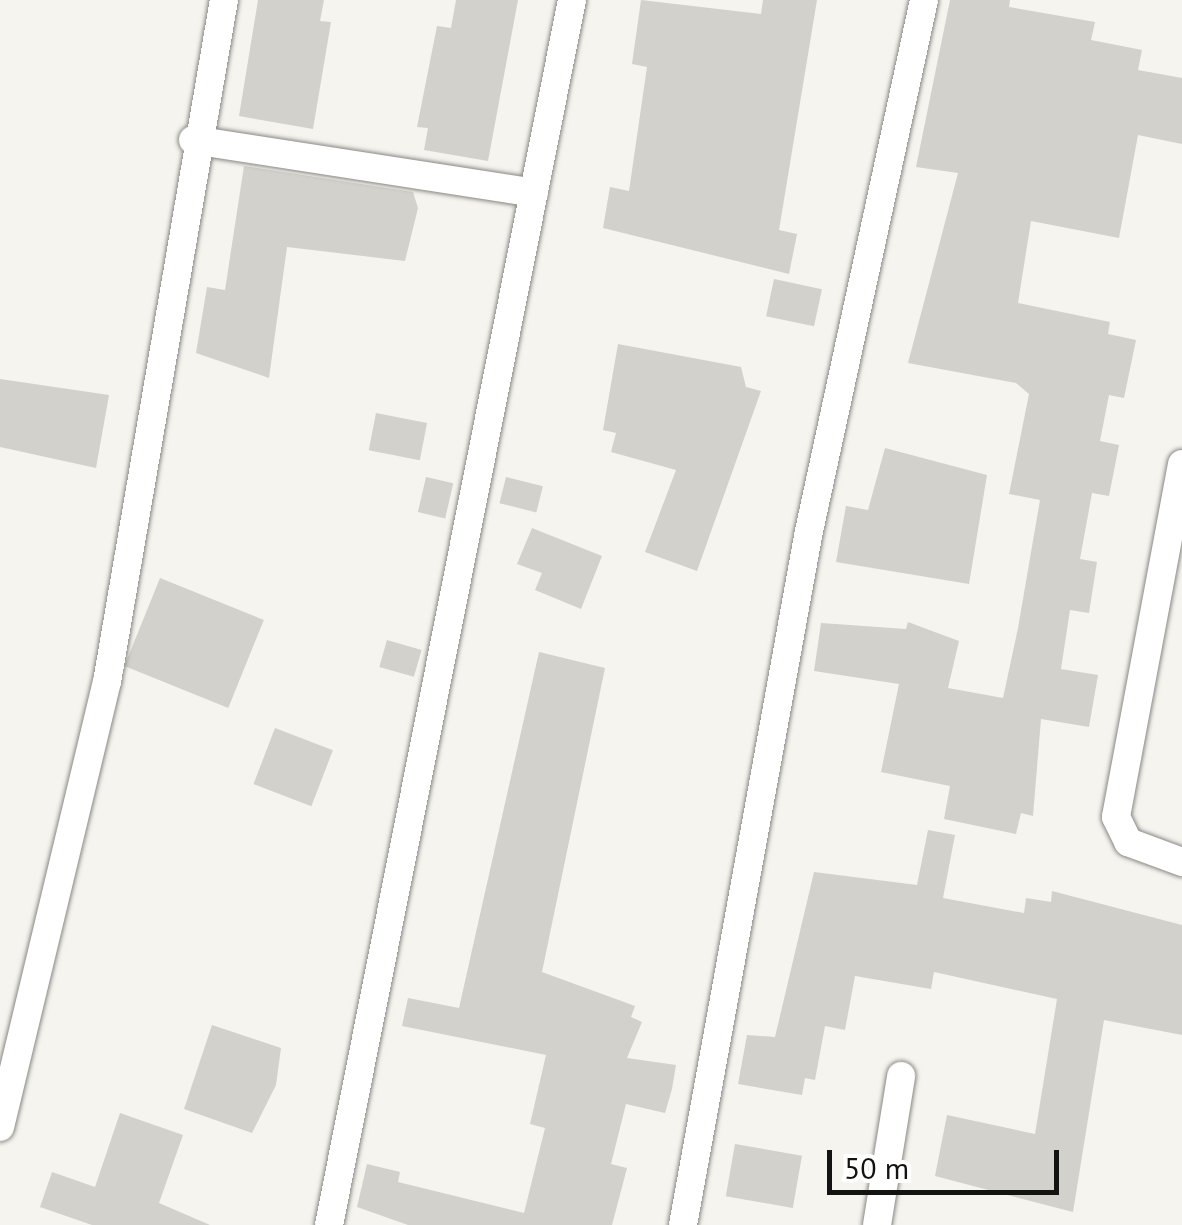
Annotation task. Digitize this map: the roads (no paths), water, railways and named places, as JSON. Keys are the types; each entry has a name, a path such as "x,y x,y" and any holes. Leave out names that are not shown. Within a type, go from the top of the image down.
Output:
{"street":[{"path":"0,1128 107,682 193,140 224,0"},
{"path":"329,1225 572,0"},
{"path":"683,1225 809,531 924,0"},
{"path":"193,140 534,193"},
{"path":"1182,464 1116,818 1128,842 1182,862"},
{"path":"877,1225 900,1076"}]}
